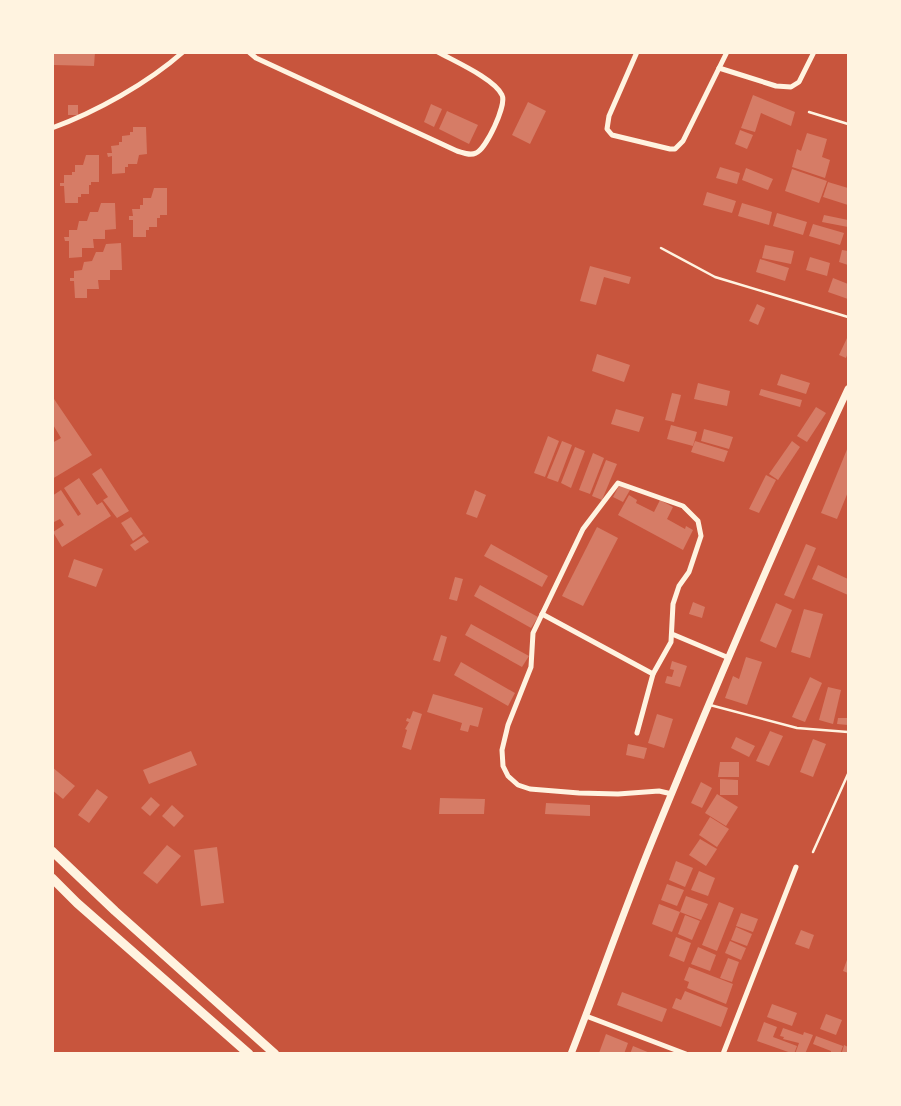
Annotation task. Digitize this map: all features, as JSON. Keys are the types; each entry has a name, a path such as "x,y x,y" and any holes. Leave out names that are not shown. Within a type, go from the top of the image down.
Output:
{"highway":[{"path":"52,851 115,911 275,1054"},
{"path":"52,878 119,940 249,1054"}],"main road":[{"path":"571,1054 708,705 772,553 848,389"}],"street":[{"path":"52,128 73,121 134,87 182,52"},
{"path":"249,52 256,58 457,151 475,154 481,150 496,123 504,101 503,96 488,81 438,52"},
{"path":"637,52 609,116 607,129 612,135 659,147 675,149 683,140 727,52"},
{"path":"720,68 776,86 791,87 799,82 814,52"},
{"path":"637,733 653,674 671,642 673,604 700,544 700,528 694,515 683,506 619,483 615,484 604,504 584,530 533,633 531,667 508,725 502,750 503,766 508,776 518,785 530,789 579,793 659,792 672,794"},
{"path":"542,614 653,674"},
{"path":"672,634 728,658"},
{"path":"723,1054 796,867"},
{"path":"586,1016 686,1054"}],"lane":[{"path":"809,112 848,124"},
{"path":"661,248 715,277 848,317"},
{"path":"708,705 797,728 848,732"},
{"path":"813,852 848,774"}],"building":[{"path":"54,52 95,52 94,66 54,65"},
{"path":"753,95 795,112 791,126 761,113 755,132 741,128"},
{"path":"528,102 546,111 530,144 512,135"},
{"path":"431,104 442,109 434,127 424,122"},
{"path":"68,105 78,105 78,115 68,115"},
{"path":"447,111 478,125 469,144 439,129"},
{"path":"133,127 146,127 147,154 139,155 137,164 128,164 128,167 125,167 125,173 112,174 112,156 108,157 107,153 112,153 111,146 119,145 119,142 122,142 122,136 130,135 130,132 133,132"},
{"path":"740,130 753,135 747,149 735,144"},
{"path":"807,133 827,139 822,157 830,160 825,178 792,167 797,149 801,151"},
{"path":"86,155 99,155 99,182 91,182 89,194 81,194 81,197 78,197 78,203 65,203 64,186 60,186 60,183 64,183 64,175 72,175 72,172 75,172 75,165 83,165"},
{"path":"720,167 740,173 737,184 716,178"},
{"path":"746,168 773,179 768,190 742,180"},
{"path":"792,169 827,181 819,203 785,191"},
{"path":"828,182 848,188 848,205 823,197"},
{"path":"154,188 167,188 167,215 160,215 160,218 157,218 157,227 149,227 149,230 146,230 146,237 133,237 133,220 129,220 129,216 133,216 132,209 140,209 140,205 143,205 143,198 151,198"},
{"path":"707,192 736,201 732,213 703,205"},
{"path":"101,203 115,203 116,229 105,230 105,239 93,239 94,248 82,248 82,257 69,258 69,241 65,241 64,237 69,237 69,230 77,230 79,221 87,221 90,212 98,212"},
{"path":"742,203 772,212 769,225 738,216"},
{"path":"777,213 807,222 803,235 773,226"},
{"path":"824,215 848,220 848,227 822,222"},
{"path":"813,224 844,233 840,245 809,236"},
{"path":"121,243 122,270 110,270 110,280 98,280 99,289 87,289 87,298 75,298 74,281 70,281 70,278 74,278 74,271 82,270 84,262 92,261 96,252 103,252 106,244"},
{"path":"765,245 794,251 791,264 762,258"},
{"path":"842,250 848,251 848,265 839,262"},
{"path":"810,257 830,263 827,276 806,270"},
{"path":"760,259 789,268 785,281 756,272"},
{"path":"590,266 631,277 629,284 604,277 596,305 580,301"},
{"path":"833,278 848,284 848,299 828,292"},
{"path":"757,304 765,308 758,325 749,321"},
{"path":"848,336 848,353 846,358 839,355"},
{"path":"597,354 630,365 624,382 592,371"},
{"path":"781,374 810,383 806,394 777,385"},
{"path":"698,383 730,391 727,406 694,399"},
{"path":"761,389 802,400 800,407 759,395"},
{"path":"672,393 681,395 674,422 665,420"},
{"path":"52,396 92,455 52,479 52,443 61,438 52,423"},
{"path":"816,407 826,413 807,442 797,436"},
{"path":"616,409 644,417 639,432 611,424"},
{"path":"671,425 697,432 693,446 667,439"},
{"path":"704,429 733,437 729,449 701,441"},
{"path":"548,436 559,441 545,477 534,473"},
{"path":"562,441 572,445 558,482 547,478"},
{"path":"695,441 728,451 724,462 691,452"},
{"path":"792,441 800,447 778,480 769,474"},
{"path":"575,447 585,451 571,488 561,483"},
{"path":"848,447 848,492 837,519 821,513"},
{"path":"593,453 604,458 590,494 579,490"},
{"path":"606,460 617,464 602,500 592,496"},
{"path":"101,468 129,511 117,518 103,500 108,497 92,474"},
{"path":"766,475 776,480 759,513 749,509"},
{"path":"79,478 97,505 102,502 111,516 62,547 53,532 64,525 60,519 52,523 52,496 61,490 78,516 81,514 64,488"},
{"path":"620,484 630,490 623,502 613,497"},
{"path":"475,490 486,495 477,518 466,514"},
{"path":"629,495 637,500 636,503 654,512 660,500 673,507 667,519 685,529 686,526 693,530 683,550 618,515"},
{"path":"131,517 143,534 133,541 121,523"},
{"path":"597,527 618,538 583,606 562,596"},
{"path":"144,536 149,542 135,551 130,545"},
{"path":"491,544 548,576 542,587 484,556"},
{"path":"806,544 816,548 794,599 784,595"},
{"path":"74,559 103,569 96,587 68,577"},
{"path":"818,565 848,579 848,595 812,579"},
{"path":"455,577 463,579 457,601 449,599"},
{"path":"480,585 538,617 531,628 474,596"},
{"path":"693,602 705,607 702,618 689,614"},
{"path":"776,603 792,610 776,648 760,641"},
{"path":"804,609 823,614 810,658 791,652"},
{"path":"471,624 529,656 522,667 465,635"},
{"path":"441,635 447,637 440,662 433,660"},
{"path":"746,657 762,662 747,705 725,698 733,676 739,679"},
{"path":"672,661 687,666 680,687 665,683 667,676 672,677 674,670 670,669"},
{"path":"461,662 515,693 508,706 454,675"},
{"path":"810,677 822,683 805,722 792,717"},
{"path":"828,687 841,690 833,724 819,720"},
{"path":"433,694 483,708 478,727 470,725 468,732 460,730 462,723 427,712"},
{"path":"413,711 422,714 411,750 402,747 407,730 405,729 409,722 406,721 407,718 410,719"},
{"path":"657,714 673,719 664,748 648,743"},
{"path":"838,718 848,718 848,725 837,724"},
{"path":"770,731 783,736 769,766 756,761"},
{"path":"736,737 755,746 749,757 731,748"},
{"path":"813,739 826,744 813,777 800,772"},
{"path":"628,744 647,748 644,759 626,755"},
{"path":"191,751 197,765 149,784 143,770"},
{"path":"720,762 739,762 739,777 718,777"},
{"path":"52,767 75,786 63,799 52,790"},
{"path":"720,779 738,780 738,795 720,795"},
{"path":"701,782 712,788 702,808 691,803"},
{"path":"97,789 108,797 89,823 78,815"},
{"path":"717,794 738,807 726,826 705,813"},
{"path":"151,797 160,805 150,816 141,808"},
{"path":"440,798 485,799 484,814 439,814"},
{"path":"546,803 590,805 590,816 545,814"},
{"path":"172,805 184,816 174,827 162,816"},
{"path":"710,817 729,829 717,847 699,835"},
{"path":"700,839 717,849 706,866 689,855"},
{"path":"167,845 181,856 157,884 143,873"},
{"path":"217,847 224,903 201,906 194,850"},
{"path":"676,861 693,868 685,887 669,880"},
{"path":"699,871 715,878 708,896 691,890"},
{"path":"667,884 684,890 677,906 661,900"},
{"path":"686,896 708,904 701,920 680,912"},
{"path":"719,902 734,908 717,951 702,945"},
{"path":"659,904 680,912 672,932 652,924"},
{"path":"741,913 758,919 753,932 736,926"},
{"path":"685,915 700,921 692,940 678,934"},
{"path":"736,927 752,934 747,946 731,940"},
{"path":"801,930 814,935 809,949 795,944"},
{"path":"676,937 691,943 684,962 669,956"},
{"path":"730,941 746,948 741,960 725,953"},
{"path":"698,947 716,955 710,971 691,964"},
{"path":"848,957 848,973 843,971"},
{"path":"728,958 739,962 732,982 720,978"},
{"path":"689,967 733,984 726,1004 687,988 689,982 684,980"},
{"path":"685,991 728,1008 721,1027 672,1008 676,998 681,1000"},
{"path":"622,992 667,1009 662,1022 617,1005"},
{"path":"772,1004 797,1013 792,1026 767,1017"},
{"path":"826,1014 842,1020 836,1035 820,1029"},
{"path":"764,1022 777,1027 773,1037 797,1046 794,1054 757,1041"},
{"path":"783,1028 803,1035 804,1032 813,1035 805,1054 795,1054 799,1043 783,1039 784,1037 780,1036"},
{"path":"606,1034 628,1043 624,1054 599,1053"},
{"path":"816,1036 843,1046 840,1054 831,1054 831,1051 813,1044"},
{"path":"844,1045 848,1047 848,1054 842,1052"},
{"path":"633,1046 650,1053 650,1054 630,1054"}]}
